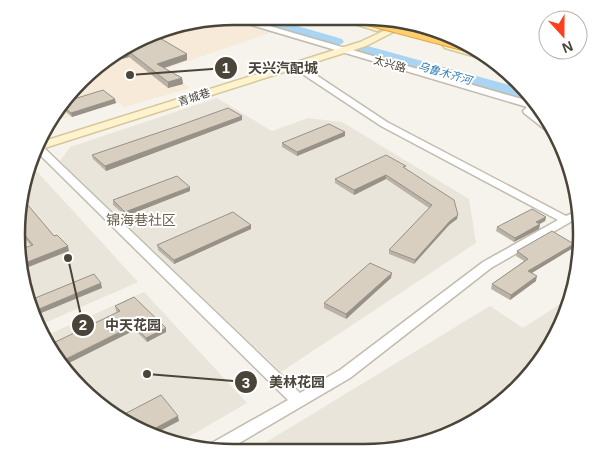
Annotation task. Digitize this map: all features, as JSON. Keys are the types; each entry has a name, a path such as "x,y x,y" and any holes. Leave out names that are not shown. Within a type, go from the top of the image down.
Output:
{"highway":[{"path":"412,31 425,34"}],"street":[{"name":"太兴路","path":"258,25 528,104"},
{"path":"367,25 460,49"},
{"name":"青城巷","path":"46,144 295,66 343,50 397,28"},
{"path":"295,66 384,124 566,221"},
{"path":"531,108 527,111 540,121"},
{"path":"42,152 299,401"},
{"path":"225,444 345,374 487,265 572,217"}],"shaded area":[{"path":"221,25 243,25 270,33 165,69 190,88 125,107 119,103 59,120 77,96 96,77 118,60 154,41 180,32"},
{"path":"217,98 272,131 308,118 342,122 469,199 476,243 281,372 60,161 70,147"},
{"path":"35,170 138,282 45,323 32,289 25,248 25,221"},
{"path":"144,292 247,403 186,438 167,433 130,416 96,392 68,362 50,334"},
{"path":"562,303 538,351 512,383 480,409 444,428 418,437 377,444 263,444 490,306 523,328"}],"building":[{"path":"161,38 187,54 157,64 182,78 168,82 130,53"},
{"path":"103,90 115,99 71,113 66,109 75,99"},
{"path":"228,108 242,116 105,166 92,155 178,126"},
{"path":"329,124 345,132 297,152 282,143"},
{"path":"386,155 406,166 403,167 454,200 458,215 450,221 415,260 389,250 432,205 386,175 354,190 335,179"},
{"path":"177,176 190,187 125,212 113,200"},
{"path":"27,205 54,236 57,235 68,246 27,262 25,248 33,245 25,236"},
{"path":"532,209 546,217 536,222 540,224 515,238 497,227"},
{"path":"233,212 251,225 174,260 157,245"},
{"path":"552,231 573,243 528,271 537,276 511,295 492,284 528,259 517,251"},
{"path":"370,263 392,273 346,314 324,303"},
{"path":"94,274 101,283 39,309 35,298"},
{"path":"134,297 166,328 146,338 134,325 66,359 55,342 120,311 115,306"},
{"path":"161,395 178,416 155,428 126,413"}],"waterway":[{"name":"乌鲁木齐河","path":"277,25 336,42"},
{"name":"乌鲁木齐河","path":"364,50 519,94"}],"place":[{"name":"天兴汽配城","path":"130,75"},
{"name":"中天花园","path":"68,258"},
{"name":"美林花园","path":"147,374"}],"district":[{"name":"锦海巷社区","path":"141,220"}]}
